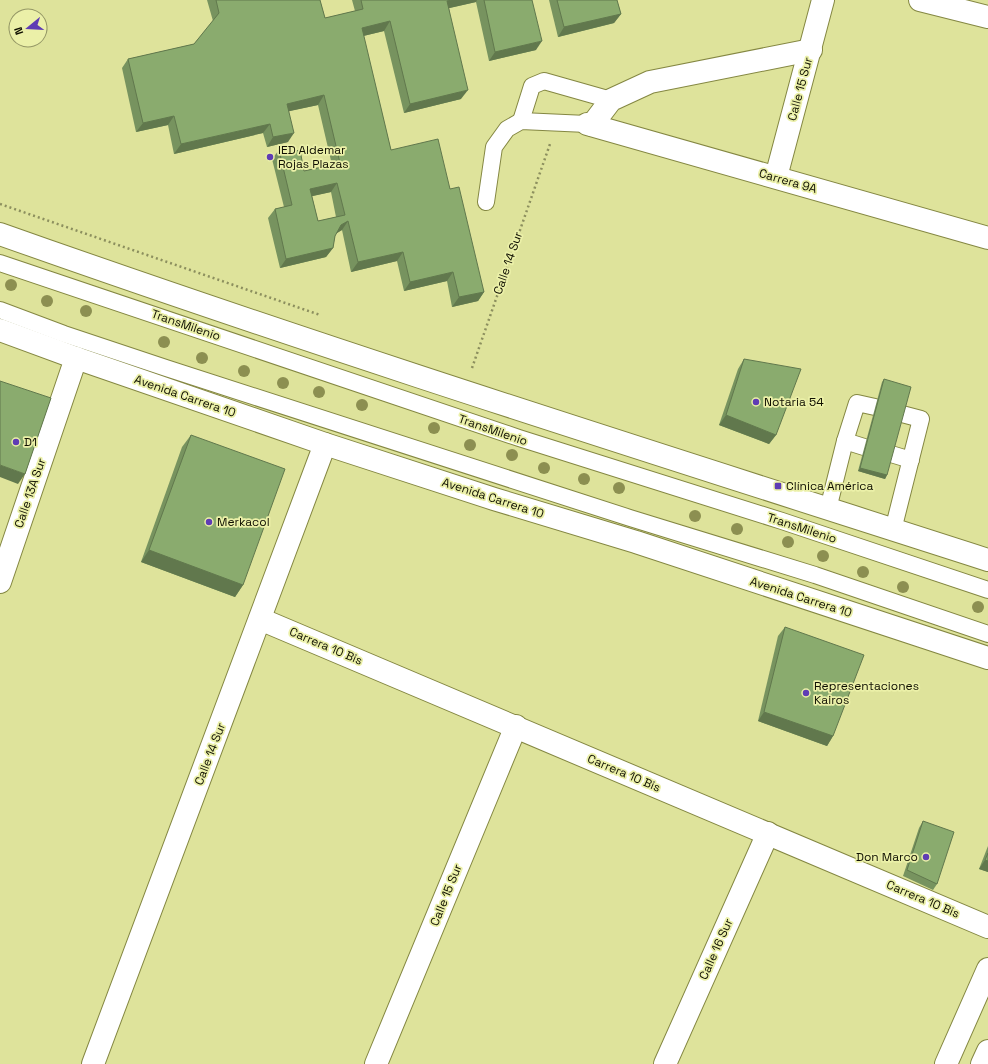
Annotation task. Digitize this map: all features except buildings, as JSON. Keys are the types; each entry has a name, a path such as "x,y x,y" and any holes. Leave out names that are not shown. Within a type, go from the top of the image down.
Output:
{"street":[{"name":"Calle 15 Sur","path":"776,177 811,50 823,0"},
{"path":"920,0 988,17"},
{"path":"590,124 611,100 650,82 811,50"},
{"name":"Carrera 9A","path":"590,124 988,238"},
{"path":"0,234 154,289 464,391 988,560"},
{"name":"Avenida Carrera 10","path":"0,330 324,444 494,499 636,542 988,658"},
{"name":"Calle 13A Sur","path":"0,582 76,358"},
{"name":"Calle 14 Sur","path":"93,1064 324,444"},
{"name":"Carrera 10 Bis","path":"260,619 988,926"},
{"name":"Calle 15 Sur","path":"376,1064 516,726"},
{"name":"Calle 16 Sur","path":"664,1064 768,833"},
{"path":"946,1064 988,969"},
{"path":"982,1064 988,1052"}],"lane":[{"path":"521,121 532,86 544,81 611,100"},
{"path":"486,202 494,147 507,129 521,121 590,124"},
{"name":"TransMilenio","path":"0,263 519,438 988,590"},
{"path":"0,310 64,334 173,370 623,516 815,575 988,634"},
{"path":"828,509 857,403 875,407"},
{"path":"893,530 921,419 902,414"},
{"path":"846,441 864,447"},
{"path":"891,454 911,460"}],"path":[{"name":"Calle 14 Sur","path":"464,391 550,143"},
{"path":"0,204 321,316"},
{"path":"466,365 480,370"}],"place":[{"name":"IED Aldemar Rojas Plazas","path":"270,157"},
{"name":"Notaria 54","path":"756,402"},
{"name":"D1","path":"16,442"},
{"name":"Clínica América","path":"778,486"},
{"name":"Merkacol","path":"209,522"},
{"name":"Representaciones Kairos","path":"806,693"},
{"name":"Don Marco","path":"926,857"}]}
